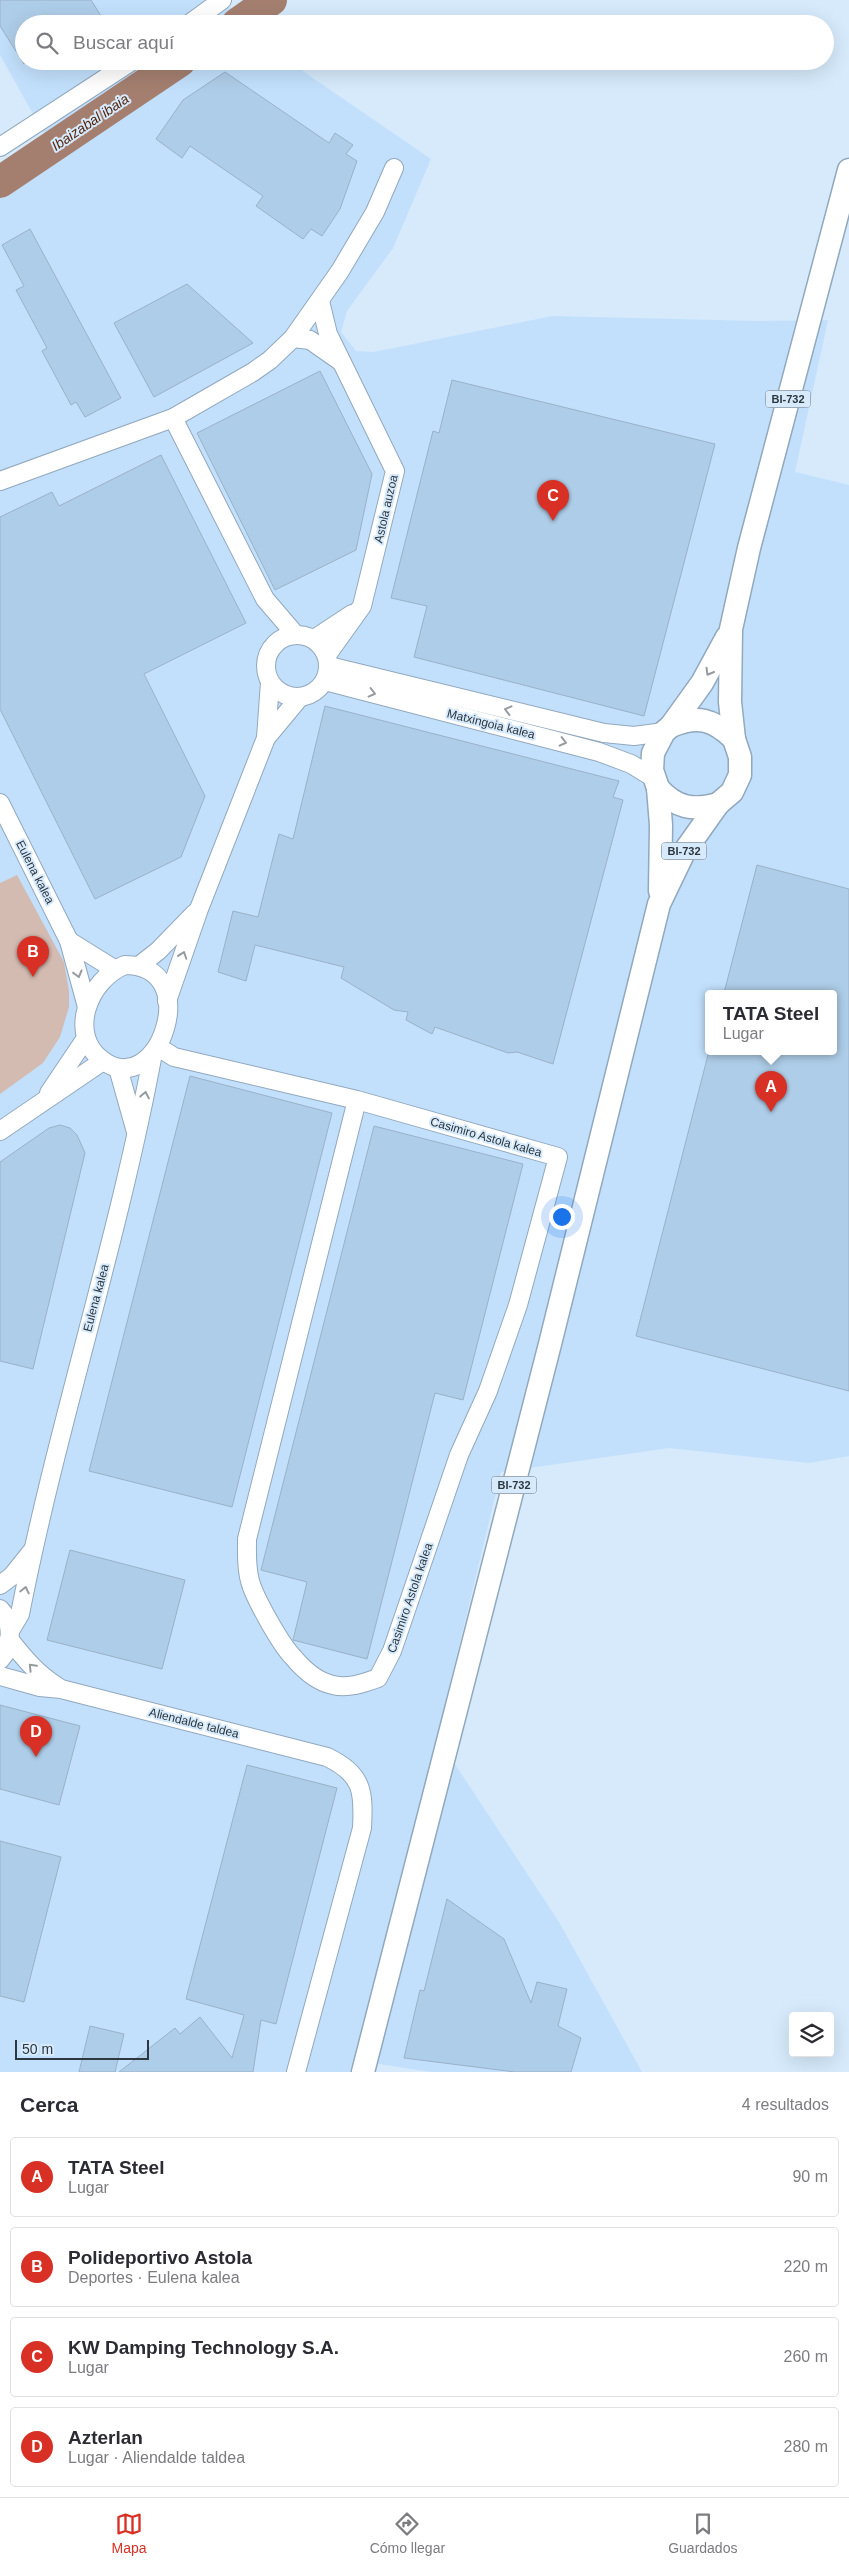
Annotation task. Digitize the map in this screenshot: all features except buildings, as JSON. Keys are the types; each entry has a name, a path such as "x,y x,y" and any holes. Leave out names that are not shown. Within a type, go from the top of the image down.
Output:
{"main road":[{"name":"BI-732","path":"659,904 684,852 718,804 732,792 740,776 740,757 734,739 729,684 731,629 749,548 849,170"},
{"name":"BI-732","path":"364,2070 550,1344 659,904 662,864 653,753 667,729 702,683 731,629"},
{"path":"667,729 682,721 702,720 720,726 734,739"},
{"path":"656,783 667,798 681,806 700,809 718,804"}],"street":[{"path":"201,15 222,0"},
{"path":"0,147 118,70"},
{"path":"0,481 173,418 253,372 293,338 320,301 375,212 394,168"},
{"name":"Astola auzoa","path":"320,301 328,334 396,471 362,606 327,667"},
{"path":"293,338 310,340 343,362"},
{"path":"173,418 265,599 276,642"},
{"path":"265,599 295,634 314,639 322,646 327,667 318,689 300,697 266,738"},
{"path":"314,639 362,606"},
{"path":"167,1001 199,909 266,738 270,682 266,661 276,642 295,634"},
{"name":"Matxingoia kalea","path":"327,667 604,733 634,736 667,729"},
{"name":"Matxingoia kalea","path":"327,667 599,752 631,764 656,783"},
{"path":"270,682 283,694 300,697"},
{"name":"Eulena kalea","path":"0,803 69,941 87,1007"},
{"path":"140,965 158,951 199,909"},
{"path":"69,941 114,969"},
{"path":"124,964 140,965 163,985 167,1001 167,1029 156,1050 142,1063 130,1067 110,1064 93,1052 86,1038 87,1007 93,990 114,969 124,964"},
{"name":"Casimiro Astola kalea","path":"167,1029 180,1047 196,1061"},
{"path":"45,1100 86,1038"},
{"name":"Eulena kalea","path":"34,1548 54,1460 137,1137 156,1050"},
{"name":"Casimiro Astola kalea","path":"156,1050 174,1057 356,1100 558,1157 518,1306 488,1391 459,1454 392,1651 378,1678 360,1685 334,1685 314,1677 292,1656 258,1600 250,1582 247,1566 247,1539 356,1100"},
{"path":"0,1131 45,1100 110,1064"},
{"name":"Eulena kalea","path":"110,1064 137,1137"},
{"path":"0,1585 12,1576 34,1548"},
{"path":"0,1660 20,1614 34,1548"},
{"name":"Aliendalde taldea","path":"0,1609 6,1615 10,1634 42,1678 61,1689"},
{"name":"Aliendalde taldea","path":"0,1676 40,1687 61,1689 327,1757 339,1763 357,1780 363,1797 362,1828 296,2072"}],"shaded area":[{"path":"0,0 224,0 236,15 15,15 15,70 301,70 431,159 393,248 347,311 341,332 356,351 374,352 552,316 755,321 828,320 795,472 849,485 849,1456 809,1463 669,1448 501,1472 437,1737 559,1922 642,2072 431,2072 353,2060 350,2072 0,2072 0,169 47,139 0,55"},
{"path":"17,875 64,962 69,991 69,1007 60,1037 43,1063 0,1094 0,883"}],"waterway":[{"name":"Ibaizabal ibaia","path":"250,15 271,0"},
{"name":"Ibaizabal ibaia","path":"0,182 167,70"}],"place":[{"name":"KW Damping Technology S.A.","path":"553,521"},
{"name":"Polideportivo Astola","path":"33,977"},
{"name":"TATA Steel","path":"771,1112"},
{"name":"Azterlan","path":"36,1757"}]}
